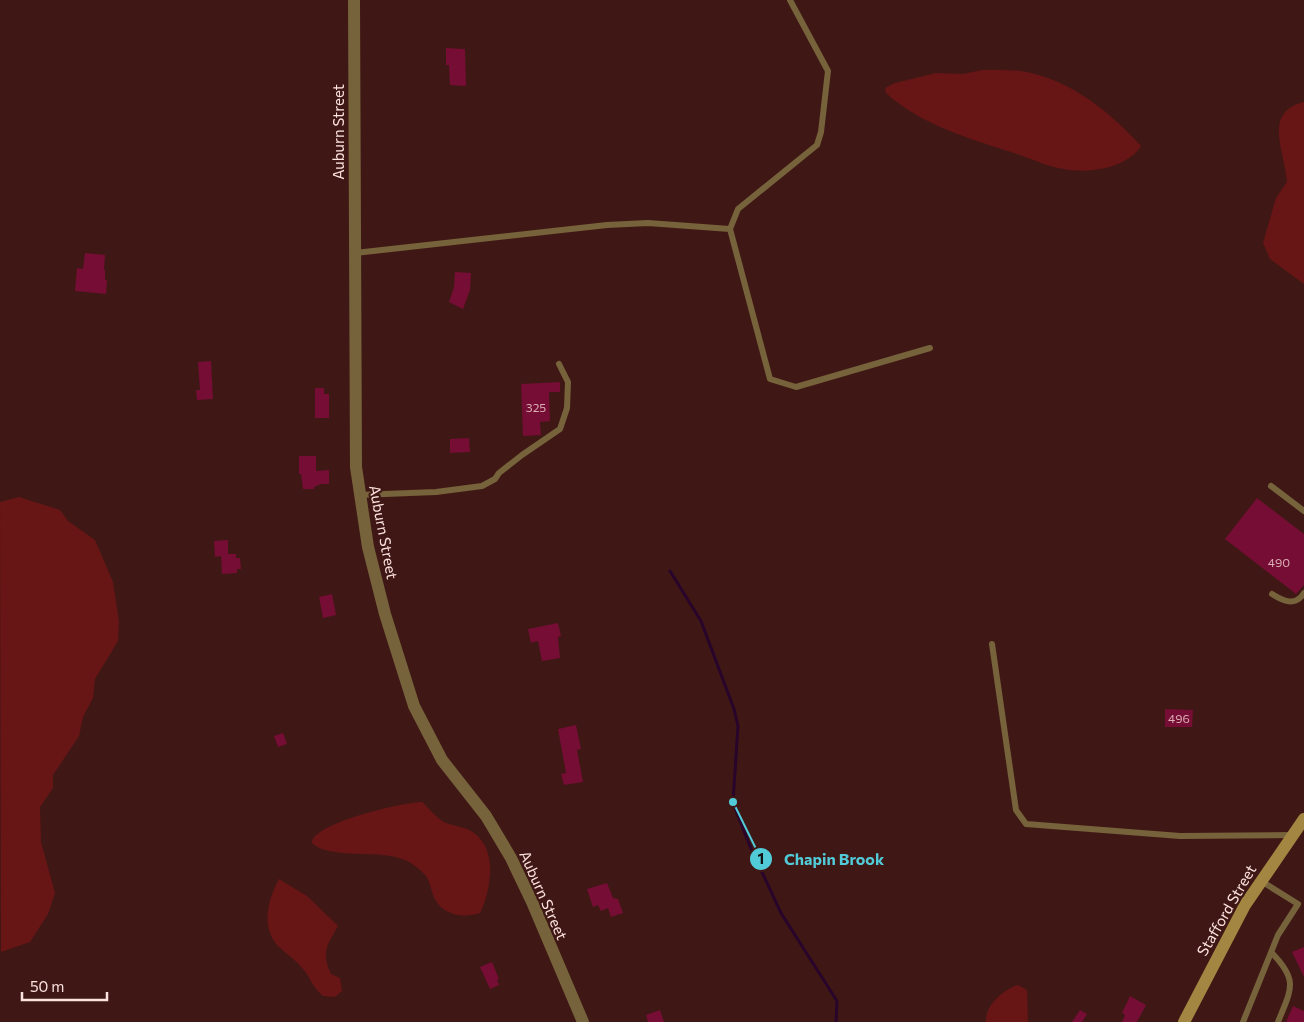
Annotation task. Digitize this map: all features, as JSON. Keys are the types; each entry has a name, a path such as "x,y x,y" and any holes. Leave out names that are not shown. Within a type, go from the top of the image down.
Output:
{"main road":[{"name":"Stafford Street","path":"1184,1022 1237,919 1304,819"}],"street":[{"name":"Auburn Street","path":"354,0 355,425 359,495 368,547 385,614 414,706 442,760 486,816 511,858 532,902 582,1022"}],"lane":[{"path":"790,0 828,71 821,132 817,145 738,209 730,229 770,379 796,387 930,348"},
{"path":"355,253 607,225 648,223 730,229"},
{"path":"359,495 436,492 482,486 495,479 499,473 560,429 567,408 568,382 559,364"},
{"path":"1271,486 1304,510"},
{"path":"1272,594 1285,602 1294,602 1304,593"},
{"path":"992,644 1016,810 1026,824 1180,836 1293,835"},
{"path":"1243,1022 1278,935 1301,904 1261,881"},
{"path":"1272,953 1287,968 1290,978 1289,993 1278,1022"}],"shaded area":[{"path":"982,70 1029,72 1050,79 1080,93 1119,123 1141,146 1127,160 1107,168 1084,171 1058,168 949,131 900,105 886,93 885,88 895,83 936,73 963,74"},
{"path":"1304,102 1304,284 1270,259 1263,243 1276,198 1287,182 1280,146 1280,124 1283,114 1291,107"},
{"path":"19,497 60,510 68,521 95,540 113,582 119,621 118,641 95,679 93,698 83,717 79,736 53,775 53,788 40,807 41,842 55,893 48,914 30,942 1,952 0,502"},
{"path":"422,802 441,820 468,829 482,840 487,850 490,871 487,894 480,913 462,915 445,910 436,901 426,876 405,860 383,855 330,851 312,843 316,835 342,821 379,810"},
{"path":"279,879 307,896 338,926 328,944 326,954 331,974 340,978 342,991 335,997 323,996 300,966 272,938 269,929 268,912 272,895"},
{"path":"1018,985 1027,990 1028,1022 986,1022 988,1010 996,999 1007,990"}],"building":[{"path":"446,48 465,49 466,86 450,85 449,65 446,65"},
{"path":"85,253 105,255 106,294 75,291 77,268 83,269"},
{"path":"455,272 471,273 470,290 463,309 449,302 454,287"},
{"path":"211,361 213,399 197,400 196,390 200,390 198,362"},
{"path":"560,382 560,392 549,392 550,421 540,422 541,435 523,436 521,384"},
{"path":"315,388 324,388 324,394 329,394 329,418 315,418"},
{"path":"469,438 470,452 450,453 450,439"},
{"path":"299,456 316,456 316,471 329,470 329,484 321,484 314,487 314,489 303,489 301,474 299,474"},
{"path":"1257,498 1304,534 1304,585 1296,594 1225,539"},
{"path":"228,540 228,554 236,554 236,558 240,558 241,569 237,569 237,573 222,574 221,556 215,557 214,541"},
{"path":"332,594 336,615 323,618 319,597"},
{"path":"558,623 561,636 558,637 560,658 542,661 538,641 531,643 528,629"},
{"path":"1165,709 1193,710 1192,727 1165,727"},
{"path":"576,725 581,749 577,750 583,782 564,785 561,774 566,773 558,729"},
{"path":"283,733 287,744 278,747 274,736"},
{"path":"607,883 613,898 618,899 623,913 611,917 608,908 601,911 598,905 593,907 587,889"},
{"path":"1304,947 1304,977 1292,952"},
{"path":"492,962 499,979 497,980 499,985 490,989 480,967"},
{"path":"1130,996 1146,1005 1137,1022 1122,1022 1125,1015 1122,1013"},
{"path":"1293,1006 1304,1011 1304,1022 1286,1022"},
{"path":"660,1010 664,1022 648,1022 646,1015"},
{"path":"1080,1010 1087,1014 1082,1022 1072,1022"}],"waterway":[{"path":"670,571 701,621 734,709 738,726 733,802 749,844 781,913 837,1001 836,1022"}],"place":[{"name":"Chapin Brook","path":"733,802"}]}
